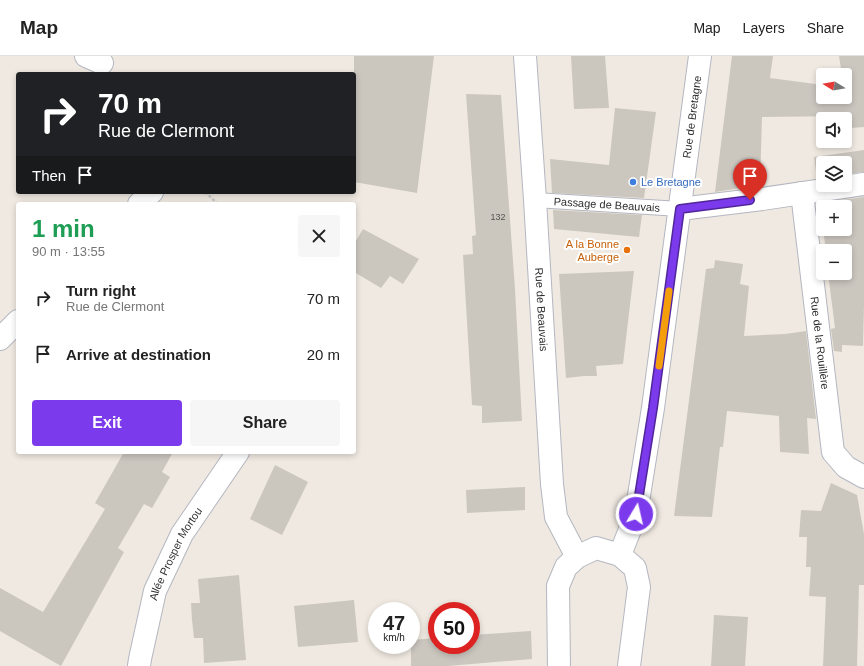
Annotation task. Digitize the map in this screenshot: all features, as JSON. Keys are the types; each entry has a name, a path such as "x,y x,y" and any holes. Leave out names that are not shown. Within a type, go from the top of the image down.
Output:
{"street":[{"name":"Rue de Beauvais","path":"525,56 552,484 556,517 577,557"},
{"name":"Rue de Bretagne","path":"620,555 636,514 653,408 700,56"},
{"path":"680,209 864,184"},
{"name":"Rue de la Rouillère","path":"802,193 833,452 846,467 864,477"},
{"path":"141,202 150,194"},
{"path":"0,338 16,323"},
{"name":"Allée Prosper Mortou","path":"139,666 154,591 182,534 237,454"},
{"path":"559,666 558,586 566,567 577,557 596,548 620,555 634,568 639,586 629,666"}],"lane":[{"name":"Passage de Beauvais","path":"535,200 680,209"}],"path":[{"path":"207,194 216,202"}],"building":[{"path":"354,56 434,56 417,193 356,182 356,72 354,72"},
{"path":"571,56 605,56 609,108 574,109"},
{"path":"732,56 773,56 770,78 816,84 816,104 852,104 852,68 841,68 839,56 864,56 864,127 852,128 852,112 816,112 816,116 762,117 760,185 715,192"},
{"path":"466,94 501,95 515,289 522,421 482,423 482,406 472,405 463,255 473,254 472,236 476,235"},
{"path":"615,108 656,112 644,198 552,193 550,159 609,165"},
{"path":"864,150 864,172 852,173 852,156 821,156"},
{"path":"814,157 816,157 816,171"},
{"path":"864,197 863,346 842,345 842,352 834,351 831,329 835,328 829,280 852,280 852,244 825,244 824,236 852,236 852,200 842,200"},
{"path":"553,210 642,215 639,237 554,229"},
{"path":"363,229 419,259 403,284 390,276 381,288 356,273 356,241"},
{"path":"715,260 743,264 740,284 749,286 744,336 785,334 806,331 816,419 807,418 809,454 780,452 779,416 727,411 723,447 720,447 712,517 674,516 706,269 714,268"},
{"path":"634,271 623,364 596,366 597,376 566,378 559,274"},
{"path":"123,454 172,454 162,472 170,477 152,508 144,504 118,548 124,552 61,666 0,631 0,588 43,612 105,509 95,503"},
{"path":"275,465 308,482 282,535 250,519"},
{"path":"831,483 857,495 864,534 864,585 859,585 857,666 823,666 826,597 809,596 811,567 806,567 807,537 799,537 801,510 821,511"},
{"path":"525,487 525,510 467,513 466,490"},
{"path":"239,575 246,660 204,663 203,638 194,638 192,620 191,603 200,603 198,579"},
{"path":"354,600 358,642 298,647 294,606"},
{"path":"714,615 748,617 745,666 711,666"},
{"path":"531,631 532,659 448,666 411,666 411,654 420,654 420,639 428,639 428,654 480,654 480,634"}],"slow traffic":[{"path":"659,366 669,291"}],"place":[{"name":"Le Bretagne","path":"633,182"},
{"name":"A la Bonne Auberge","path":"627,250"}],"route":[{"path":"636,514 653,408 680,209 750,200"}]}
